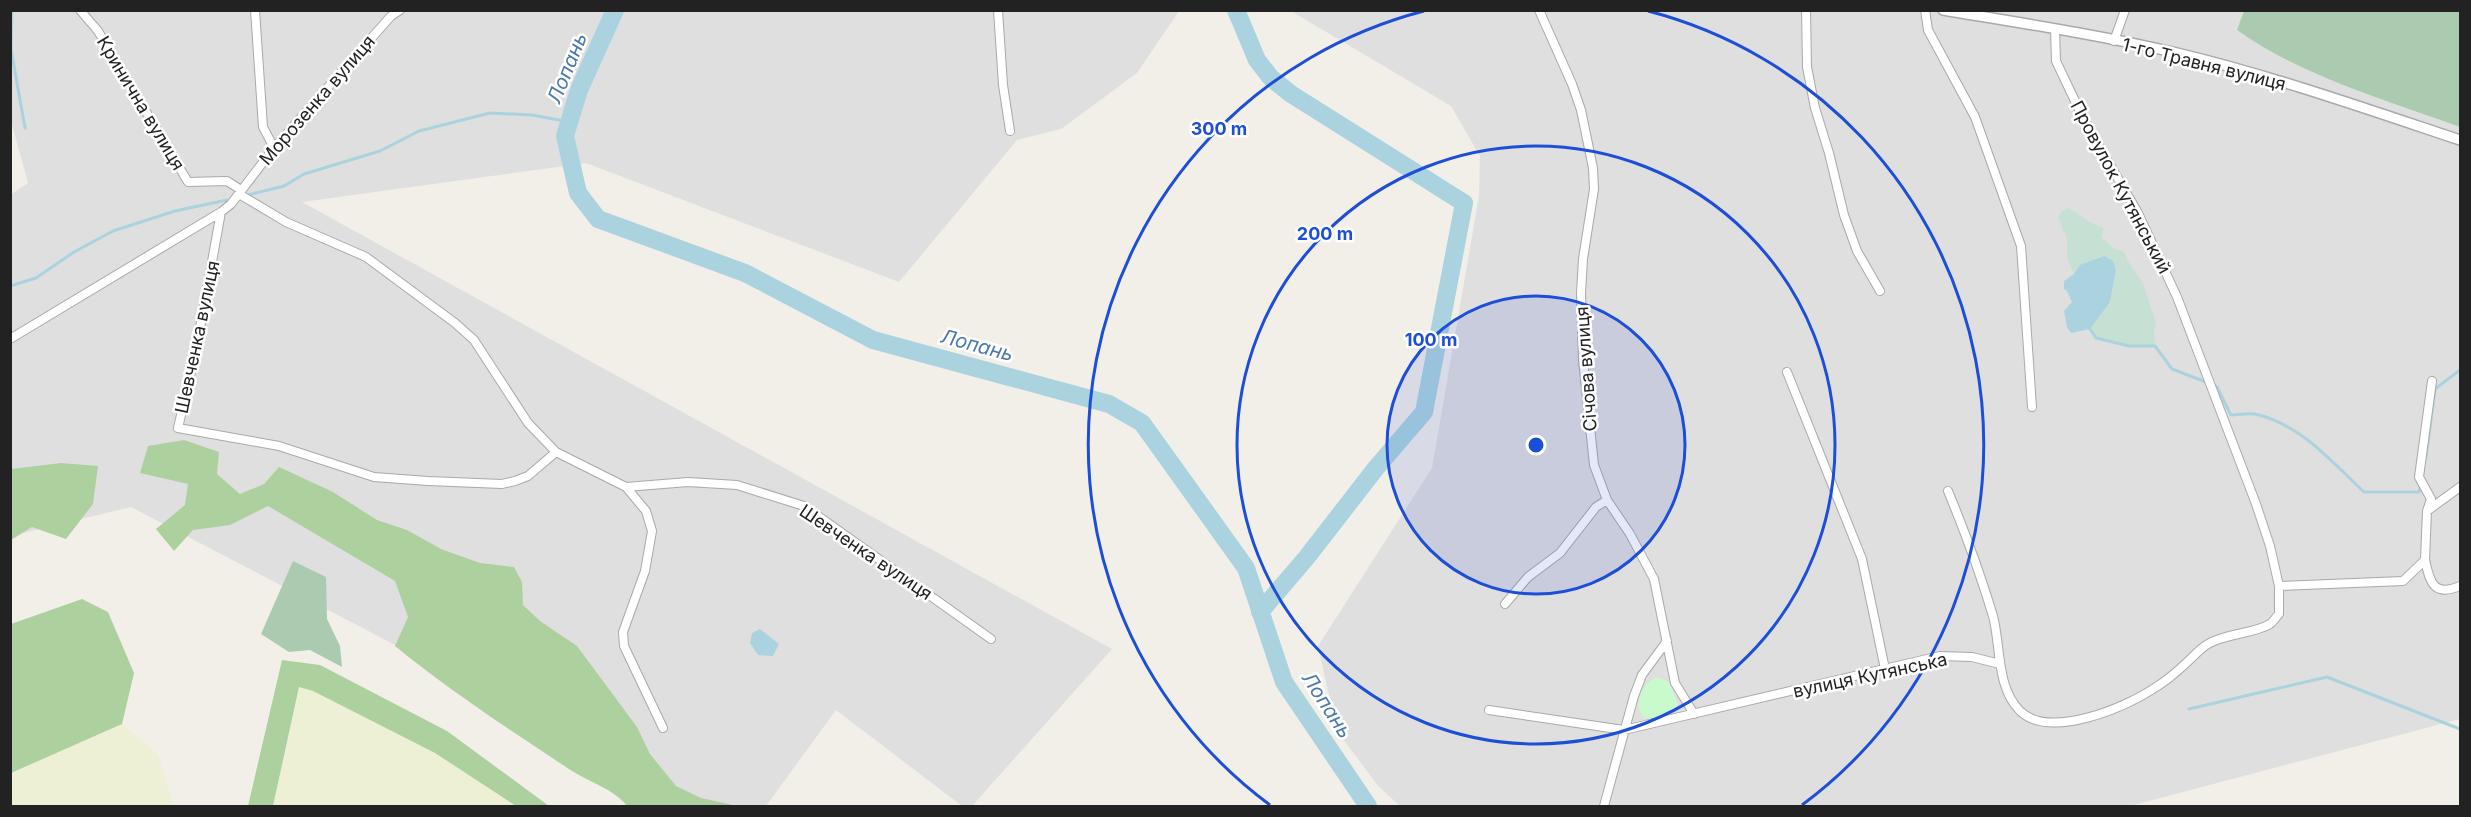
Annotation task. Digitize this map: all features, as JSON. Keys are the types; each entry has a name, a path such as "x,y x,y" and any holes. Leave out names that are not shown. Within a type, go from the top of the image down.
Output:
{"street":[{"name":"Кринична вулиця","path":"80,10 98,31 188,182 226,181 240,192"},
{"path":"255,10 263,127 274,148"},
{"name":"Морозенка вулиця","path":"240,192 274,148 391,16 400,10"},
{"path":"998,10 1003,85 1010,131"},
{"name":"Січова вулиця","path":"1539,10 1572,84 1581,111 1593,168 1594,189 1583,259 1581,292 1583,360 1594,465 1607,500 1630,534 1654,579 1675,683 1694,714"},
{"path":"1806,10 1807,67 1815,108 1844,215 1857,251 1880,291"},
{"path":"1925,10 1928,30 1975,117 2021,246 2031,407"},
{"name":"1-го Травня вулиця","path":"1943,10 2177,53 2337,99 2460,140"},
{"path":"2114,40 2125,10"},
{"name":"Провулок Кутянський","path":"2055,29 2056,61 2085,122 2138,213 2177,297 2256,504 2270,546 2279,586"},
{"path":"10,339 221,213 240,192 286,222 366,257 455,323 474,340 528,423 556,452 626,487 646,511 652,531 645,571 623,632 624,646 663,728"},
{"name":"Шевченка вулиця","path":"221,213 196,350 178,428 279,446 374,477 428,481 502,484 528,476 556,452"},
{"path":"1786,372 1862,559 1886,669"},
{"path":"2432,381 2422,484 2431,499 2427,512 2426,560 2433,585 2438,590 2460,586"},
{"name":"Шевченка вулиця","path":"626,487 688,482 737,485 804,507 991,639"},
{"path":"2427,512 2460,487"},
{"path":"1948,491 1987,596 1998,636 2000,664 2010,696 2021,711 2039,722 2062,723 2134,700 2157,687 2206,645 2270,624 2279,614 2279,586 2403,581 2426,560"},
{"path":"1504,604 1528,577 1560,553 1596,507 1607,500"},
{"path":"1604,807 1624,730 1642,675 1667,641"},
{"name":"вулиця Кутянська","path":"1489,710 1624,730 1940,656 1972,657 2000,664"}],"shaded area":[{"path":"11,11 1179,11 1137,73 1061,129 1017,140 899,282 586,163 302,202 1112,649 972,806 962,806 836,710 766,806 703,806 131,507 11,536 10,195 28,183 11,121"},
{"path":"1291,11 2460,11 2460,719 2130,806 1400,806 1379,787 1337,731 1318,646 1432,468 1479,196 1480,156 1451,106"}],"green space":[{"path":"2244,11 2460,11 2460,127 2345,86 2288,61 2237,30"},
{"path":"2069,208 2103,228 2102,238 2113,248 2124,252 2143,283 2156,323 2155,346 2129,346 2096,338 2090,329 2110,302 2116,270 2080,265 2074,274 2067,257 2067,239 2058,217 2062,211"},
{"path":"184,440 219,452 217,474 240,494 264,484 279,467 333,492 377,520 407,530 441,549 480,563 514,567 522,582 523,605 540,621 577,646 637,727 650,754 676,786 701,798 738,806 627,806 615,794 576,774 459,694 395,646 408,617 395,581 268,506 230,525 193,530 174,551 156,529 185,505 188,484 140,473 148,446"},
{"path":"61,463 98,466 93,504 66,539 32,527 11,540 11,469"},
{"path":"293,561 326,577 327,619 340,646 342,667 310,650 289,652 261,634"},
{"path":"82,599 108,612 134,673 122,724 11,773 11,624"},
{"path":"282,660 320,665 447,731 549,806 516,806 435,753 313,691 299,687 273,806 248,806"},
{"path":"1654,678 1669,682 1678,704 1668,715 1653,720 1644,718 1639,702 1645,686"},
{"path":"299,687 313,691 435,753 516,806 273,806"},
{"path":"122,724 158,754 174,806 11,806 10,773"}],"water":[{"path":"2104,256 2113,261 2116,270 2110,302 2090,329 2071,333 2067,327 2064,311 2072,302 2064,289 2064,281 2074,274 2080,265"},
{"path":"760,629 779,644 773,656 758,655 750,643 752,633"}],"waterway":[{"path":"12,10 11,49 25,128"},
{"name":"Лопань","path":"615,10 579,90 565,136 578,193 598,219 745,273 873,340 1109,404 1142,423 1246,568 1284,682 1368,806"},
{"path":"1236,10 1257,60 1271,78 1291,94 1464,203 1424,412 1260,612"},
{"path":"248,195 284,186 304,174 380,151 419,131 490,113 532,115 570,122"},
{"path":"10,286 36,278 74,252 113,231 175,211 227,200"},
{"path":"2090,329 2096,338 2129,346 2155,346 2172,369 2206,382"},
{"path":"2426,457 2435,389 2460,370"},
{"path":"2212,385 2217,387 2231,415 2255,414 2286,426 2314,445 2364,492 2419,492 2421,484"},
{"path":"2189,709 2327,677 2460,729"}]}
